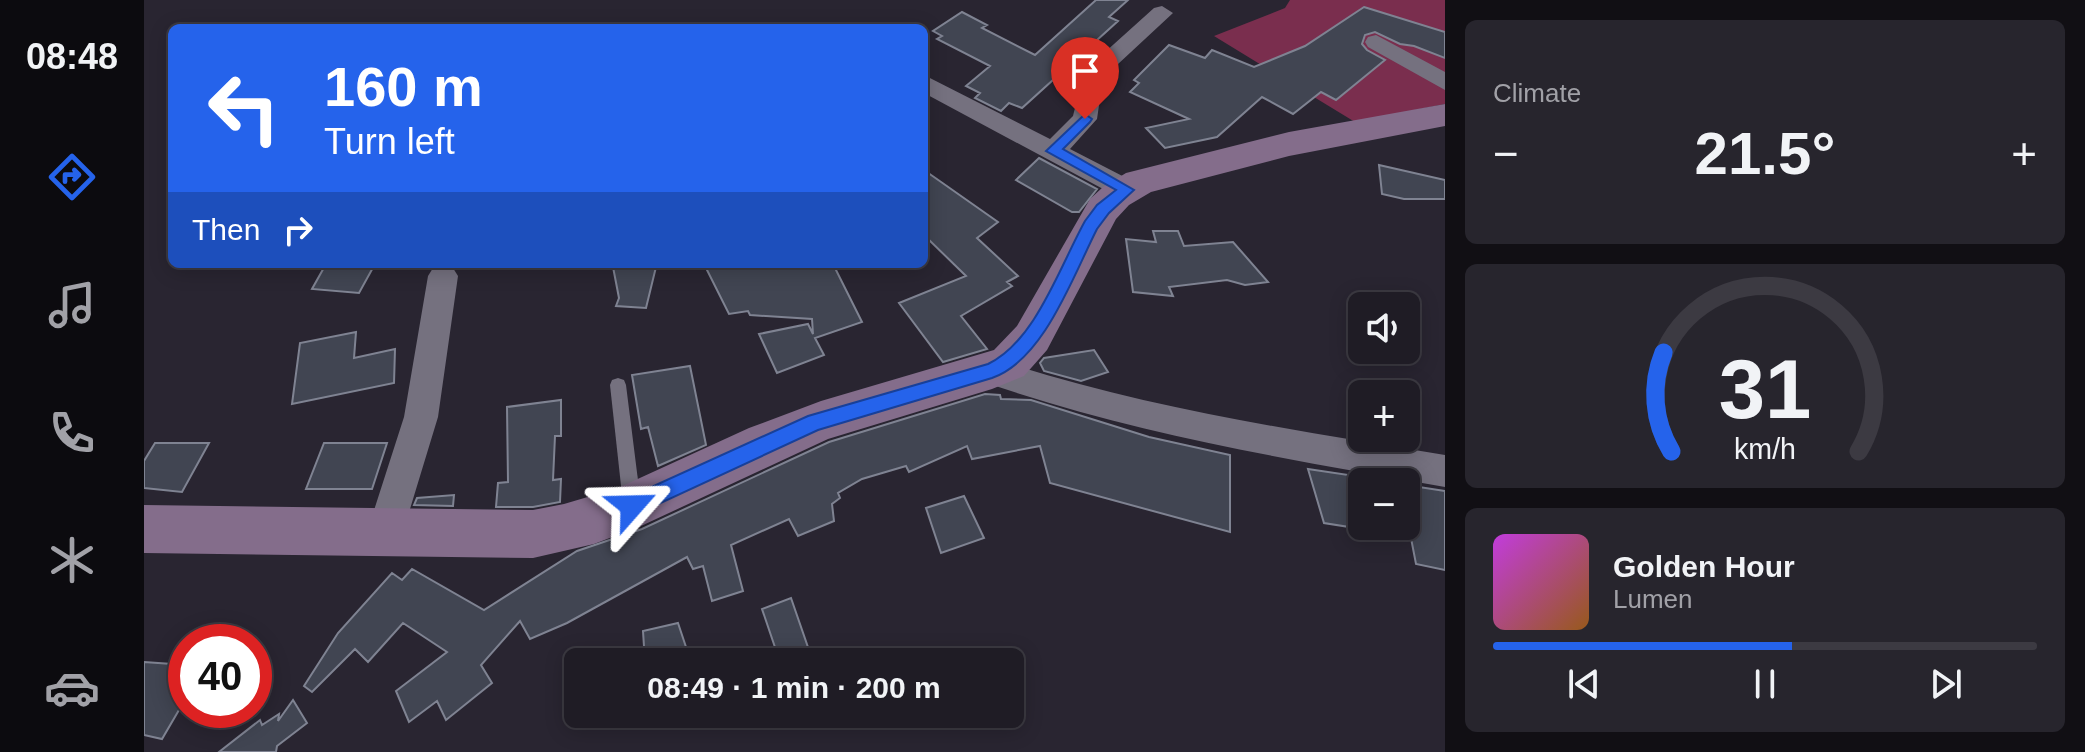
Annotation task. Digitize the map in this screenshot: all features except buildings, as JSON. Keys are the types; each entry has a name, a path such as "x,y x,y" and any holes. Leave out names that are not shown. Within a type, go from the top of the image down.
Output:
{"street":[{"path":"1053,151 1085,119 1092,76 1162,13"},
{"path":"1376,42 1445,82"},
{"path":"928,85 1127,190"},
{"path":"144,529 533,534 569,529 632,506 814,422 992,371 1009,363 1023,350 1091,226 1103,209 1127,190 1154,178 1289,144 1445,115"},
{"path":"385,532 421,417 443,276"},
{"path":"992,371 1106,408 1445,471"}],"lane":[{"path":"618,385 632,506"}],"shaded area":[{"path":"1290,0 1445,0 1445,104 1355,122 1214,36 1285,8"}],"route":[{"path":"632,506 814,422 992,371 1009,363 1032,338 1091,226 1103,209 1127,190 1053,151 1085,119"}]}
